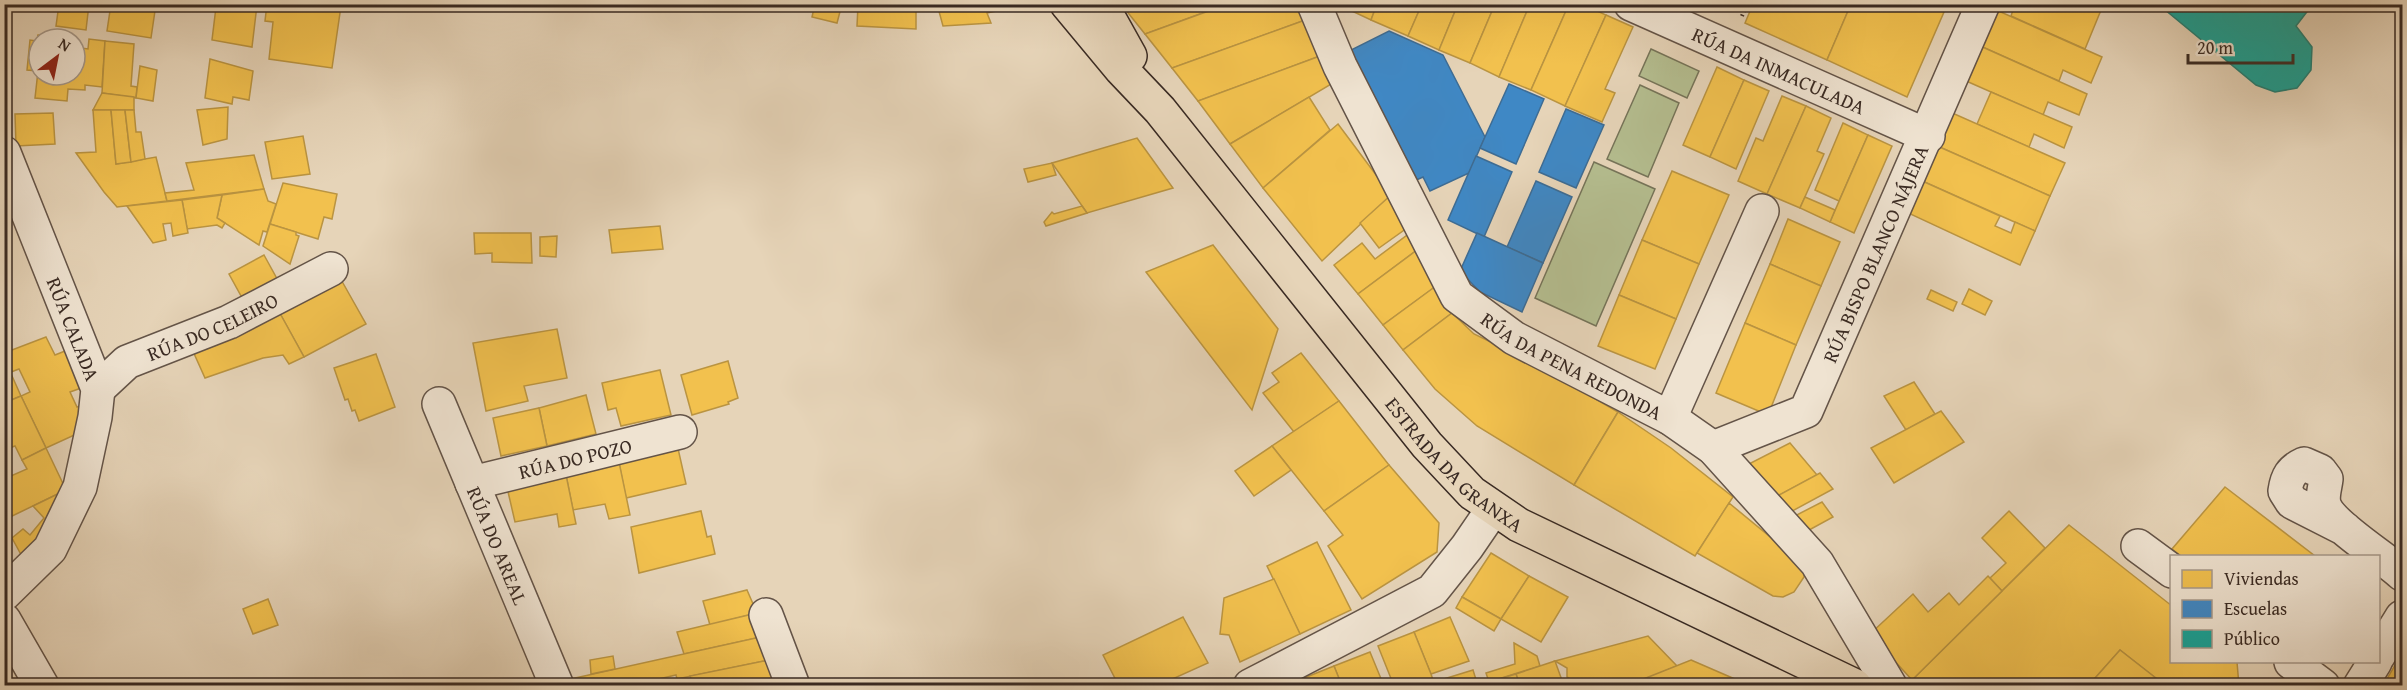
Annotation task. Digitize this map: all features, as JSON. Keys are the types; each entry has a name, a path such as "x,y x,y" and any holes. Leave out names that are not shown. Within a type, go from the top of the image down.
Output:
{"main road":[{"name":"ESTRADA DA GRANXA","path":"1067,4 1121,69 1160,110 1427,445 1472,494 1520,525 1855,686"},
{"name":"ESTRADA DA GRANXA","path":"1101,4 1160,110"}],"street":[{"name":"RÚA DA PENA REDONDA","path":"1314,4 1340,66 1457,296 1514,338 1670,418 1713,448 1816,563 1890,686"},
{"name":"RÚA DA INMACULADA","path":"1631,4 1928,136"},
{"name":"RÚA BISPO BLANCO NÁJERA","path":"1713,448 1806,411 1928,136 1983,4"},
{"name":"RÚA CALADA","path":"4,153 98,389 95,417 80,488 50,549 4,594"},
{"path":"1670,418 1762,211"},
{"name":"RÚA DO CELEIRO","path":"98,389 127,362 229,322 331,269"},
{"name":"RÚA DO AREAL","path":"439,404 557,686"},
{"name":"RÚA DO POZO","path":"472,483 680,432"},
{"path":"1250,686 1432,591 1467,547 1493,509"},
{"path":"2345,529 2379,555"},
{"path":"2138,546 2170,570"},
{"path":"2380,556 2403,574"},
{"path":"766,615 793,686"},
{"path":"2380,654 2403,617"},
{"path":"4,620 42,686"},
{"path":"2292,663 2323,686"},
{"path":"2360,686 2374,663"}],"green space":[{"path":"1651,49 1699,71 1687,98 1639,76"},
{"path":"1640,85 1679,103 1648,177 1607,159"},
{"path":"1594,162 1655,189 1596,326 1535,298"}],"building: Viviendas":[{"path":"59,4 89,4 86,27 56,26"},
{"path":"111,4 156,4 151,38 107,31"},
{"path":"201,4 257,5 252,47 212,40 216,7"},
{"path":"267,4 341,6 332,68 269,59 273,22 265,21"},
{"path":"815,4 842,4 837,23 812,17"},
{"path":"877,4 916,4 916,29 857,26 858,5 877,7"},
{"path":"937,4 1018,4 1019,6 987,13 991,23 943,26"},
{"path":"1121,4 1203,4 1208,11 1145,34"},
{"path":"1228,4 1302,4 1308,19 1172,68 1145,34"},
{"path":"1337,4 1377,4 1371,20"},
{"path":"1377,4 1422,4 1408,36 1371,20"},
{"path":"1422,4 1458,4 1439,50 1408,36"},
{"path":"1458,4 1495,4 1470,63 1439,50"},
{"path":"1495,4 1530,4 1499,77 1470,63"},
{"path":"1530,4 1569,4 1531,90 1499,77"},
{"path":"1569,4 1582,4 1606,15 1565,106 1531,90"},
{"path":"1753,4 1851,4 1827,60 1745,23"},
{"path":"1851,4 1928,4 1944,12 1907,97 1827,60"},
{"path":"2015,4 2097,4 2101,10 2085,49 2011,16"},
{"path":"1994,9 2102,57 2091,83 2063,70 2059,81 1978,45"},
{"path":"1606,15 1633,27 1605,89 1615,93 1602,122 1565,106"},
{"path":"1308,19 1320,56 1198,101 1172,68"},
{"path":"89,39 105,41 102,87 87,85"},
{"path":"105,41 134,44 131,86 137,87 136,98 102,93"},
{"path":"1978,45 2087,94 2079,115 2048,102 2043,115 1964,80"},
{"path":"1320,56 1333,83 1230,144 1198,101"},
{"path":"210,59 253,71 249,100 233,97 232,104 205,98"},
{"path":"140,66 157,70 153,101 136,98"},
{"path":"1717,67 1744,80 1710,157 1683,145"},
{"path":"1744,80 1769,91 1736,169 1710,157"},
{"path":"36,87 85,87 85,90 68,89 67,101 35,98"},
{"path":"1991,92 2072,127 2064,148 2034,134 2029,147 1977,124"},
{"path":"102,93 134,97 134,110 93,110"},
{"path":"1782,96 1806,106 1767,194 1738,181 1756,138 1763,141"},
{"path":"1309,97 1330,130 1263,188 1230,144"},
{"path":"1806,106 1831,118 1817,151 1824,154 1800,208 1767,194"},
{"path":"228,107 227,139 203,145 197,110"},
{"path":"93,110 111,110 116,164 156,157 167,201 117,207 104,192 76,153 96,152"},
{"path":"111,110 125,110 131,162 116,164"},
{"path":"125,110 134,110 136,132 141,132 145,159 131,162"},
{"path":"1950,112 2065,163 2050,196 1935,145"},
{"path":"53,113 55,144 16,146 15,114"},
{"path":"1843,123 1868,135 1839,201 1815,190"},
{"path":"1338,124 1391,195 1322,261 1263,188"},
{"path":"1868,135 1892,146 1854,233 1830,222"},
{"path":"303,136 310,174 272,179 265,142"},
{"path":"1137,138 1173,188 1087,213 1052,163"},
{"path":"1935,145 2050,196 2035,231 1920,180"},
{"path":"254,155 264,189 167,201 165,193 194,190 186,163"},
{"path":"1052,163 1056,175 1028,182 1024,169"},
{"path":"1672,171 1729,195 1699,264 1642,240"},
{"path":"1920,180 2000,216 1995,226 2011,233 2015,222 2035,231 2020,265 1906,212"},
{"path":"283,183 337,194 332,219 324,217 318,239 270,224"},
{"path":"264,189 268,201 276,204 267,232 263,231 259,245 217,218 222,195"},
{"path":"222,195 217,218 225,223 222,228 217,225 187,229 182,200"},
{"path":"1391,195 1407,228 1379,248 1360,223"},
{"path":"1805,197 1835,210 1830,222 1800,208"},
{"path":"182,200 188,233 173,236 171,223 163,224 166,240 153,243 127,206"},
{"path":"1082,206 1087,213 1046,226 1044,222 1052,212 1054,214"},
{"path":"1788,219 1840,242 1821,286 1770,264"},
{"path":"270,224 296,232 299,236 290,264 263,246"},
{"path":"660,226 663,249 612,253 609,230"},
{"path":"474,233 531,233 532,263 492,262 492,253 475,254"},
{"path":"1410,233 1417,250 1358,294 1334,265 1362,243 1375,259"},
{"path":"557,236 556,257 540,256 540,237"},
{"path":"1642,240 1699,264 1676,319 1619,295"},
{"path":"1213,245 1278,329 1252,410 1146,272"},
{"path":"1417,250 1436,286 1383,325 1358,294"},
{"path":"264,255 281,286 246,305 229,274"},
{"path":"1770,264 1821,286 1796,345 1745,323"},
{"path":"339,276 366,324 304,357 277,308"},
{"path":"1436,286 1452,313 1403,350 1383,325"},
{"path":"1969,289 1992,301 1985,315 1962,304"},
{"path":"1931,290 1957,302 1953,311 1927,299"},
{"path":"1619,295 1676,319 1655,369 1598,346"},
{"path":"277,308 304,357 289,364 283,355 263,358 205,378 192,349"},
{"path":"1452,313 1474,334 1532,362 1618,412 1574,485 1477,426 1435,389 1403,350"},
{"path":"1745,323 1796,345 1768,415 1716,393"},
{"path":"557,329 567,378 524,386 528,401 486,411 473,343"},
{"path":"46,337 55,355 70,349 87,386 70,392 77,407 83,405 81,432 46,448 21,396 30,392 19,369 11,372 4,353"},
{"path":"1301,353 1339,401 1294,432 1263,393 1279,382 1272,373"},
{"path":"376,354 395,407 359,421 348,399 345,400 334,368"},
{"path":"4,358 21,396 4,403"},
{"path":"728,361 738,398 728,402 729,404 692,415 681,375"},
{"path":"660,370 671,415 621,426 616,408 608,410 602,383"},
{"path":"1914,382 1935,414 1906,430 1884,396"},
{"path":"586,395 596,434 547,446 539,408"},
{"path":"21,396 46,448 22,460 15,446 4,450 4,403"},
{"path":"1339,401 1389,465 1324,511 1272,446"},
{"path":"539,408 547,446 501,456 493,418"},
{"path":"1941,411 1964,442 1894,483 1871,448"},
{"path":"1618,412 1671,448 1733,497 1695,556 1574,485"},
{"path":"1790,443 1817,475 1770,500 1743,467"},
{"path":"677,444 686,484 626,498 618,458"},
{"path":"1272,446 1291,470 1254,496 1235,471"},
{"path":"46,448 66,490 8,518 4,512 4,479 27,469 22,460"},
{"path":"619,462 630,515 609,519 605,504 573,510 565,470"},
{"path":"1389,465 1439,523 1437,552 1362,599 1328,546 1343,535 1324,511"},
{"path":"565,470 576,524 559,527 557,514 515,522 506,483"},
{"path":"1820,473 1833,489 1783,516 1770,500"},
{"path":"2225,487 2314,555 2180,555 2172,549"},
{"path":"66,490 25,562 12,538 23,529 30,535 44,518 33,506"},
{"path":"1822,502 1833,517 1800,535 1787,520"},
{"path":"1729,503 1803,564 1804,577 1794,592 1783,597 1773,596 1697,553"},
{"path":"701,511 707,537 711,536 715,554 639,573 631,527"},
{"path":"2009,511 2045,548 2002,591 1990,578 2006,563 1982,538"},
{"path":"2069,525 2170,604 2170,663 2237,663 2239,686 2166,686 2120,650 2088,686 1921,686 1912,680"},
{"path":"1317,542 1351,610 1300,634 1267,566"},
{"path":"1491,553 1529,576 1501,619 1462,597"},
{"path":"1529,576 1568,597 1541,642 1501,619"},
{"path":"1988,576 2002,591 1912,680 1870,634 1913,594 1928,612 1949,593 1959,605"},
{"path":"1274,579 1300,634 1240,662 1229,635 1220,634 1224,598"},
{"path":"747,590 757,613 710,625 703,601"},
{"path":"1462,597 1501,619 1494,631 1456,608"},
{"path":"268,599 278,625 253,634 243,609"},
{"path":"757,613 765,636 684,654 677,632"},
{"path":"1183,617 1208,663 1157,686 1119,686 1103,655"},
{"path":"1450,617 1469,661 1431,674 1414,632"},
{"path":"1414,632 1435,686 1394,686 1378,646"},
{"path":"765,636 774,659 677,679 676,675 650,681 649,686 569,686 566,680"},
{"path":"1648,636 1677,666 1629,686 1581,686 1567,677 1567,668 1555,661"},
{"path":"1514,643 1537,656 1540,666 1489,682 1486,673 1515,664"},
{"path":"2120,650 2166,686 2088,686"},
{"path":"1370,652 1384,686 1342,686 1334,666"},
{"path":"2402,653 2402,686 2383,686"},
{"path":"613,656 615,669 591,674 590,660"},
{"path":"774,659 784,686 694,686 690,676"},
{"path":"1691,660 1751,686 1644,686 1641,680"},
{"path":"1555,661 1564,686 1520,686 1516,674"},
{"path":"1334,666 1342,686 1307,686 1304,678"},
{"path":"1473,670 1478,686 1435,686 1434,682"},
{"path":"1516,674 1520,686 1479,686 1489,682"},
{"path":"1304,678 1307,686 1285,686"}],"building: Escuelas":[{"path":"1389,31 1443,55 1485,137 1469,173 1430,191 1423,177 1412,182 1351,50"},
{"path":"1509,84 1544,99 1516,164 1480,148"},
{"path":"1566,109 1604,125 1576,188 1539,172"},
{"path":"1476,156 1512,172 1484,237 1448,220"},
{"path":"1536,181 1572,197 1543,263 1507,247"},
{"path":"1477,233 1543,263 1522,312 1480,292 1460,271"}],"building: Público":[{"path":"2158,4 2313,4 2296,26 2312,47 2311,70 2297,88 2275,92 2256,85"}]}
